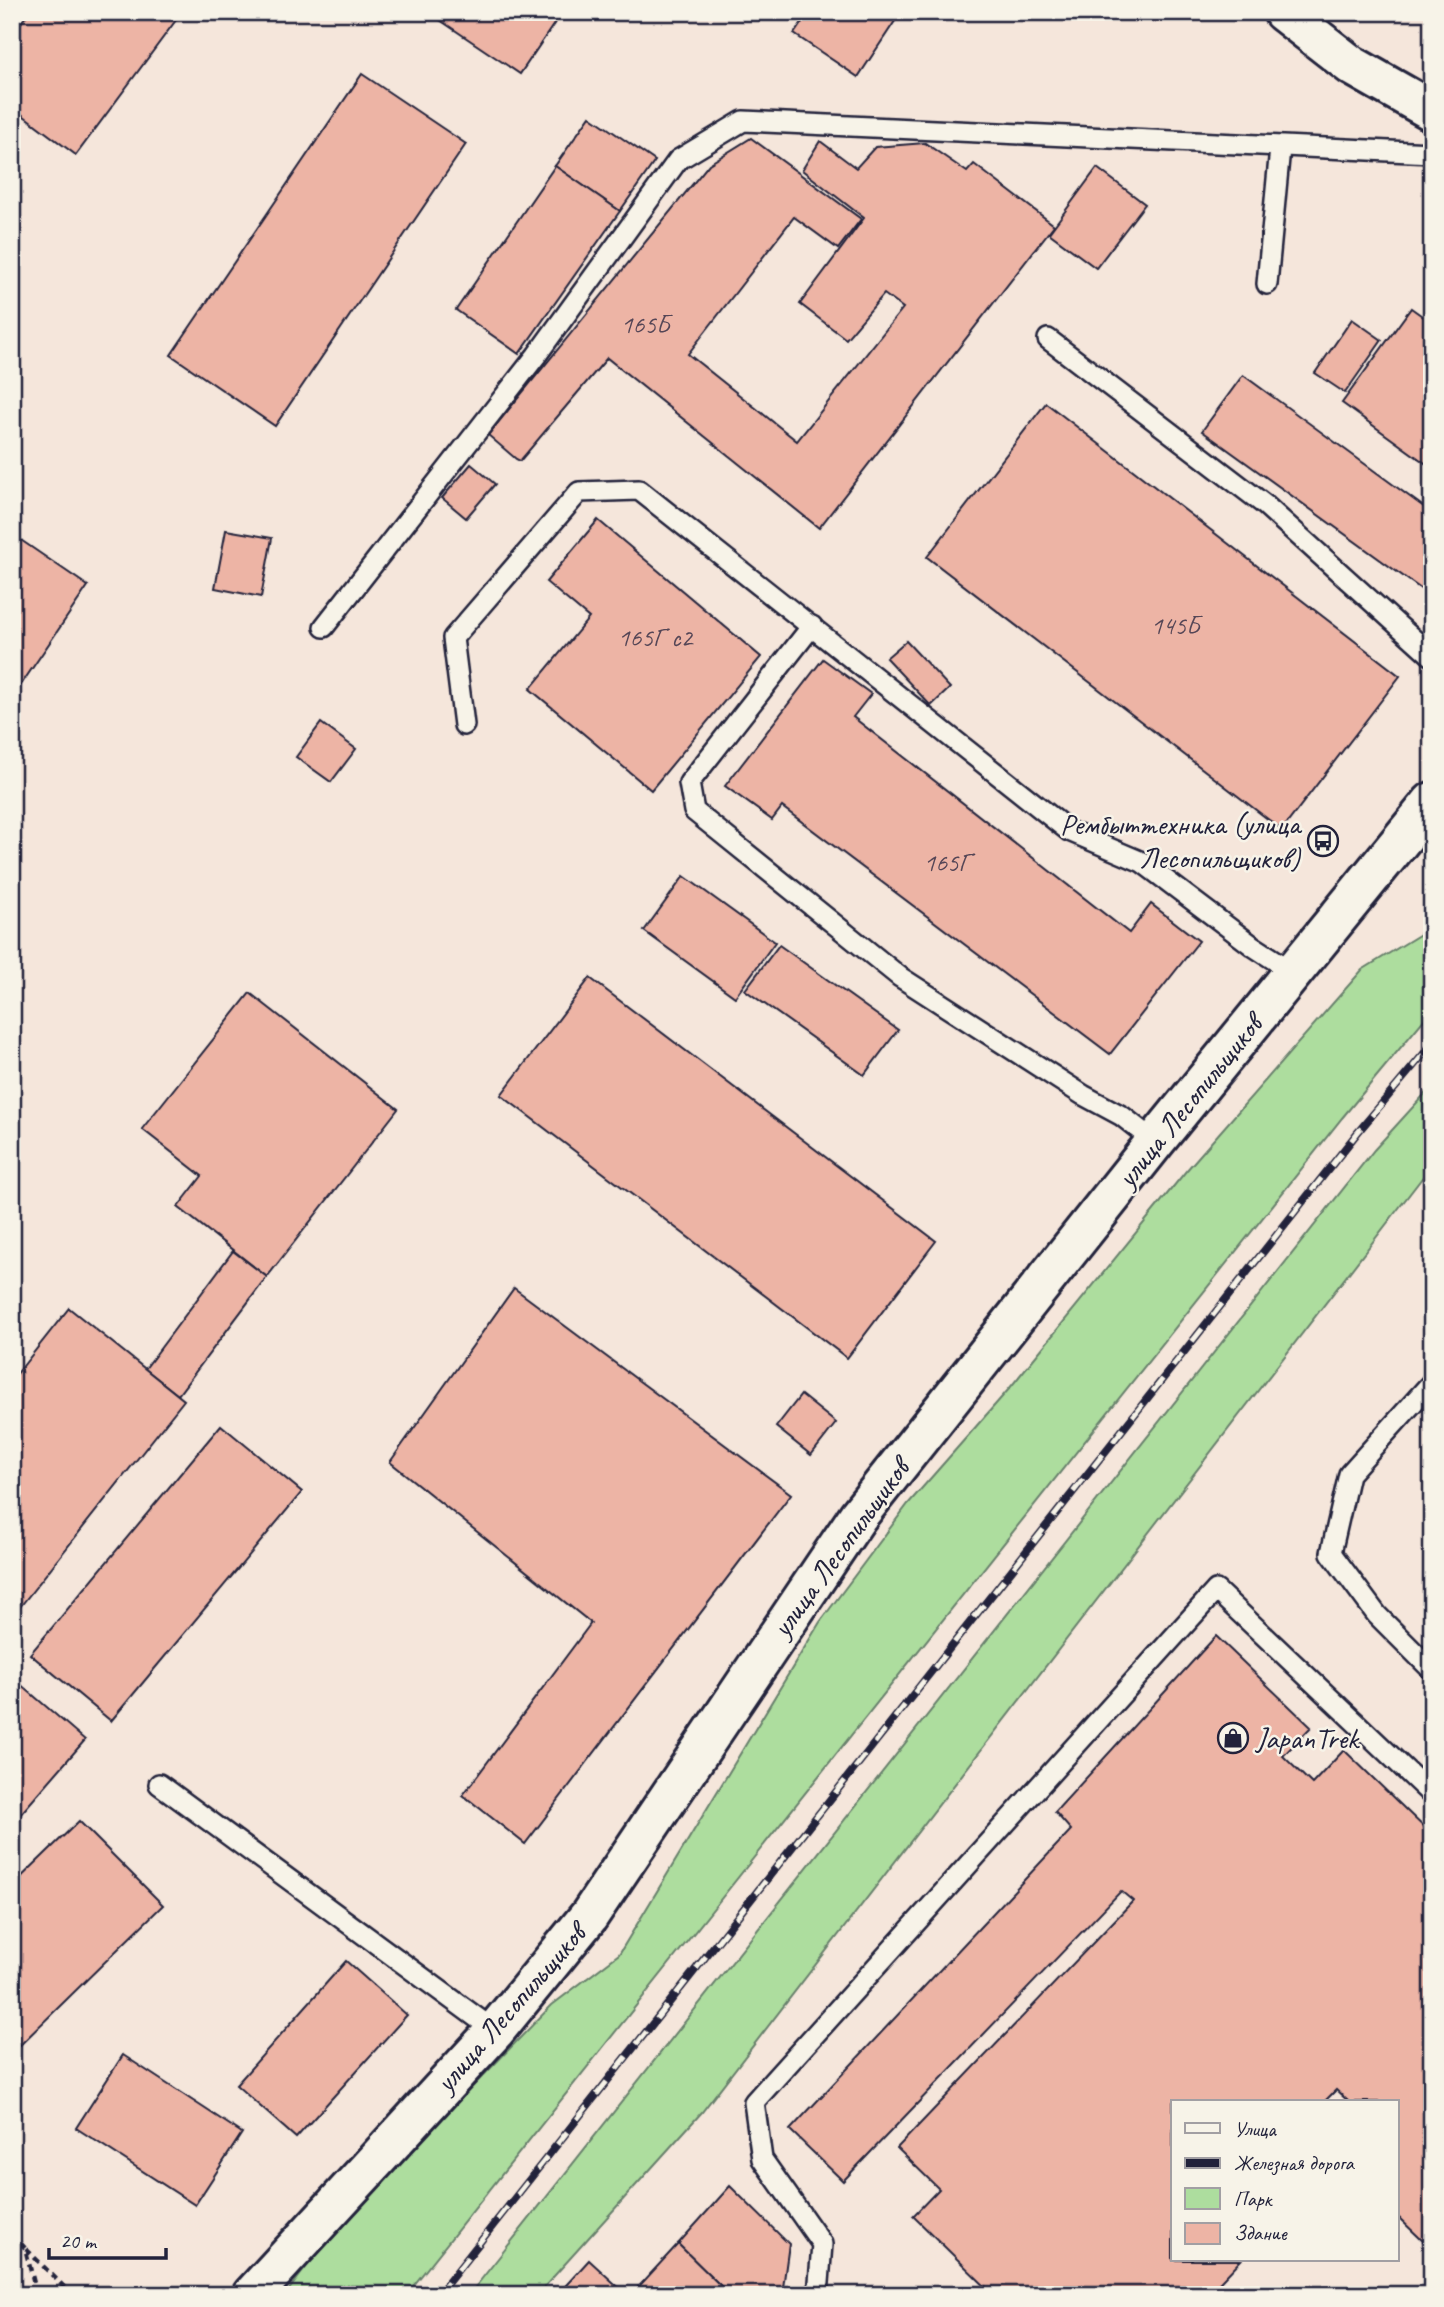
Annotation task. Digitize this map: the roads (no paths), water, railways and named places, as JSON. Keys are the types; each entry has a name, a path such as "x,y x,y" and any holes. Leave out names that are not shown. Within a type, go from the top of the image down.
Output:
{"main road":[{"path":"1283,12 1351,65 1432,111"},
{"name":"улица Лесопильщиков","path":"252,2295 495,2031 589,1916 858,1516 1155,1142 1432,802"}],"lane":[{"path":"324,627 536,356 678,160 743,121 1432,153"},
{"path":"1267,284 1280,148"},
{"path":"1048,339 1265,505 1432,656"},
{"path":"464,726 453,638 579,492 639,490 1069,831 1142,862 1253,946 1293,972"},
{"path":"812,626 689,783 694,811 900,977 1083,1095 1122,1116 1155,1142"},
{"path":"1432,1381 1349,1474 1331,1553 1377,1615 1432,1670"},
{"path":"818,2295 822,2244 762,2159 754,2102 1216,1590 1432,1795"},
{"path":"159,1784 495,2031"}],"railway":[{"path":"438,2295 1358,1132 1432,1044"}],"place":[{"name":"Рембыттехника (улица Лесопильщиков)","path":"1323,841"},
{"name":"JapanTrek","path":"1233,1738"}]}
